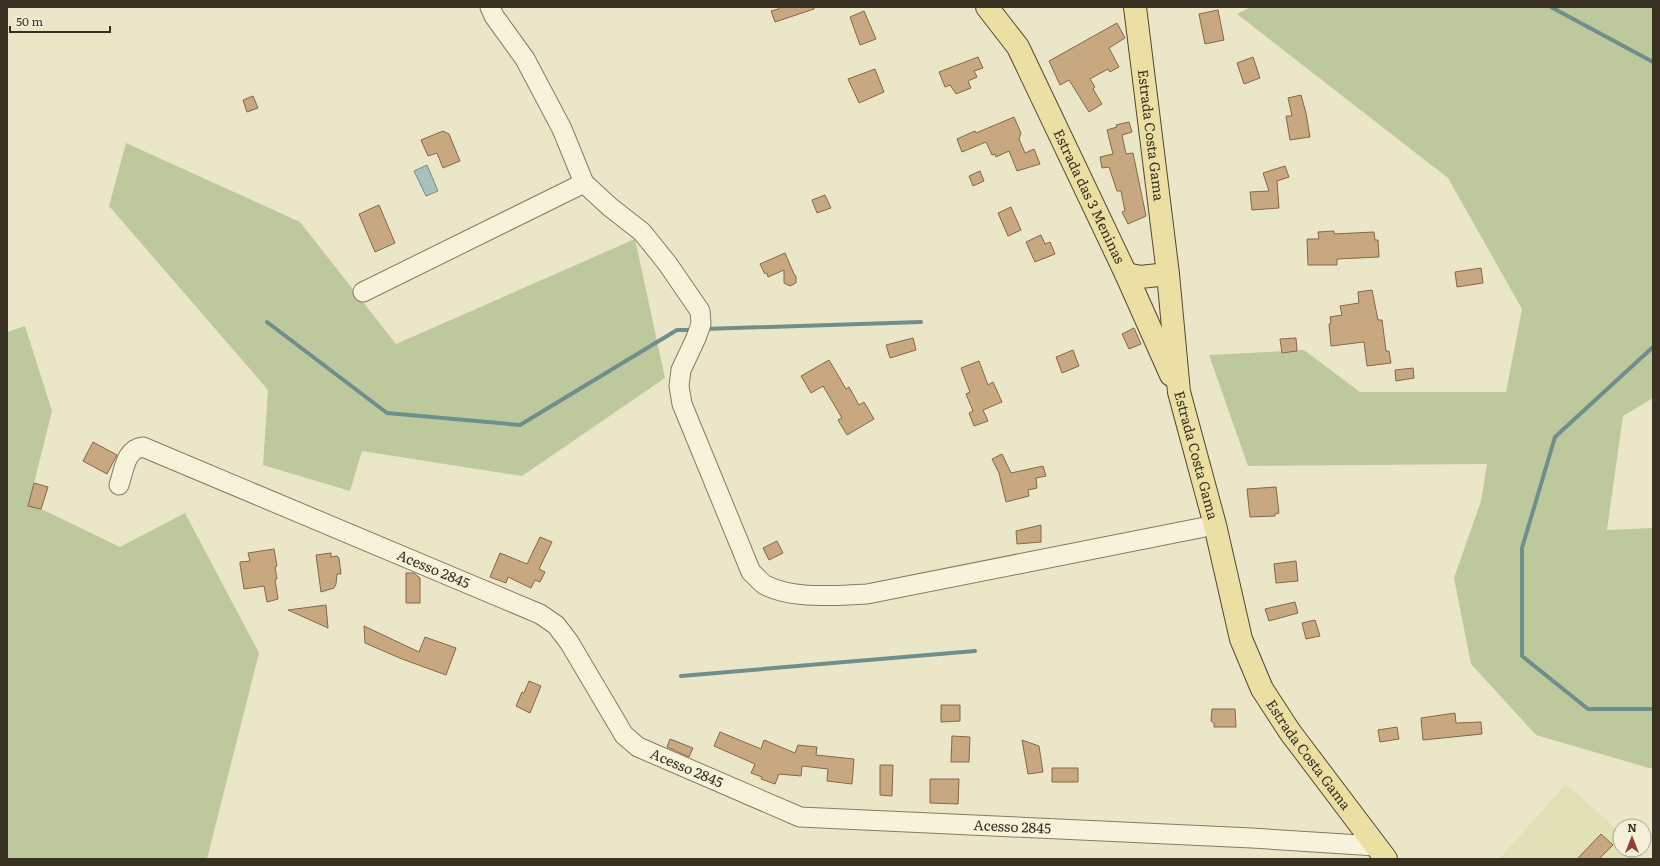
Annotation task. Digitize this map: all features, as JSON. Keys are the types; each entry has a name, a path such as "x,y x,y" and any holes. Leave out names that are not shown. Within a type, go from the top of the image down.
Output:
{"main road":[{"name":"Estrada das 3 Meninas","path":"987,7 1018,47 1126,274 1179,392"},
{"name":"Estrada Costa Gama","path":"1135,7 1168,274 1179,392 1215,524 1241,639 1262,689 1290,732 1381,852"},
{"path":"1126,274 1140,277 1168,274"}],"street":[{"path":"490,7 494,16 525,59 562,129 584,183 610,207 642,232 667,263 700,311 700,324 696,338 681,370 678,386 682,404 752,572 763,584 780,591 819,596 867,594 1215,524"},
{"path":"363,292 584,183"},
{"name":"Acesso 2845","path":"119,485 129,454 135,448 143,447 540,614 556,625 569,642 624,735 638,747 800,817 1252,838 1381,852"}],"green space":[{"path":"1251,7 1653,7 1653,398 1623,416 1607,530 1653,528 1653,768 1536,735 1471,664 1454,578 1481,501 1487,464 1248,466 1209,355 1304,350 1360,392 1506,392 1522,309 1448,178 1237,14"},
{"path":"126,143 300,222 396,344 635,239 665,378 522,476 362,451 350,491 263,465 268,390 109,206"},
{"path":"25,326 52,411 29,503 120,547 185,513 259,653 207,859 7,859 7,332"},
{"path":"1566,784 1612,825 1612,858 1631,858 1630,859 1499,859"}],"water":[{"path":"427,165 438,191 426,196 414,171"}],"building":[{"path":"778,7 814,7 814,9 775,22 771,11 779,9"},
{"path":"1218,10 1224,40 1205,44 1199,14"},
{"path":"864,11 876,39 860,45 850,17"},
{"path":"1117,23 1125,38 1109,48 1119,67 1110,72 1108,69 1090,79 1095,87 1093,89 1102,104 1089,112 1069,80 1060,85 1049,61"},
{"path":"978,57 983,68 974,71 977,77 968,81 971,88 956,94 950,85 945,87 939,72"},
{"path":"1253,57 1260,78 1244,84 1237,63"},
{"path":"875,69 884,92 859,103 848,79"},
{"path":"1301,95 1310,137 1290,140 1286,116 1292,116 1288,98"},
{"path":"253,96 258,108 247,112 243,100"},
{"path":"1014,117 1021,133 1019,139 1025,153 1034,149 1040,164 1017,171 1009,151 996,157 995,154 992,155 986,142 962,152 957,139 975,131 976,133"},
{"path":"1129,122 1132,132 1122,135 1126,154 1133,153 1146,216 1128,224 1122,212 1125,211 1121,191 1117,191 1109,167 1102,168 1100,157 1113,154 1107,130 1117,127 1116,125"},
{"path":"443,131 449,134 460,161 443,168 437,153 428,156 421,140"},
{"path":"1285,166 1289,177 1277,181 1279,208 1252,210 1250,192 1269,191 1263,173"},
{"path":"980,171 984,181 973,186 969,176"},
{"path":"825,195 831,208 817,213 812,200"},
{"path":"379,205 395,243 375,252 359,214"},
{"path":"1011,207 1021,230 1008,236 998,213"},
{"path":"1334,231 1334,234 1374,232 1375,240 1378,240 1379,257 1337,259 1337,265 1308,265 1307,239 1319,239 1318,232"},
{"path":"1041,235 1045,244 1050,242 1055,254 1035,262 1026,242"},
{"path":"785,253 796,276 796,283 790,286 784,283 784,270 768,277 767,273 765,274 760,264"},
{"path":"1481,268 1483,283 1457,287 1455,272"},
{"path":"1372,290 1378,320 1382,320 1386,351 1389,351 1391,363 1367,366 1364,342 1331,346 1329,324 1331,323 1330,317 1342,315 1340,306 1359,303 1358,292"},
{"path":"1134,328 1141,344 1129,349 1122,334"},
{"path":"913,338 916,350 890,358 886,345"},
{"path":"1296,338 1297,351 1282,353 1280,339"},
{"path":"1073,350 1079,366 1062,373 1056,357"},
{"path":"829,360 846,389 849,387 859,405 864,402 874,419 847,435 838,420 842,418 823,386 811,393 801,376"},
{"path":"979,361 988,385 993,382 1002,402 983,410 988,421 974,426 969,413 973,411 966,394 970,392 961,368"},
{"path":"1413,368 1414,378 1396,381 1395,370"},
{"path":"93,442 117,455 107,474 83,461"},
{"path":"1002,454 1011,473 1043,466 1046,476 1036,478 1037,488 1028,490 1029,496 1006,502 999,473 992,459"},
{"path":"34,483 48,487 41,509 28,506"},
{"path":"1276,487 1279,513 1275,514 1275,516 1250,517 1247,489"},
{"path":"1041,525 1041,542 1017,544 1016,531"},
{"path":"540,537 552,542 539,569 545,572 540,582 535,580 531,588 508,577 506,583 490,577 500,553 527,564"},
{"path":"777,541 783,553 769,560 763,548"},
{"path":"274,549 277,566 275,567 277,579 275,579 278,599 267,602 264,586 244,589 240,562 250,561 248,553"},
{"path":"331,553 331,557 337,556 339,558 341,574 337,574 334,588 321,592 316,555"},
{"path":"1296,561 1298,581 1276,583 1274,564"},
{"path":"406,573 414,573 420,578 420,603 406,603"},
{"path":"1295,602 1298,613 1269,621 1265,609"},
{"path":"326,605 328,628 288,610"},
{"path":"1315,620 1320,636 1306,639 1302,623"},
{"path":"364,626 419,652 425,637 456,648 446,675 402,659 365,643"},
{"path":"529,681 541,686 530,713 516,706"},
{"path":"941,705 960,705 960,721 941,722"},
{"path":"1212,709 1235,709 1236,727 1214,727 1214,723 1211,721"},
{"path":"1455,713 1456,723 1481,722 1482,734 1423,740 1421,718"},
{"path":"1397,727 1399,739 1380,742 1378,730"},
{"path":"720,732 761,749 764,740 795,753 798,745 817,747 816,755 854,759 852,784 827,781 828,769 802,766 801,776 779,774 775,784 761,779 762,777 751,773 755,764 714,746"},
{"path":"952,736 970,737 969,762 951,762"},
{"path":"670,739 693,748 689,757 667,747"},
{"path":"1022,740 1039,746 1043,772 1028,774"},
{"path":"880,765 893,765 892,796 880,795"},
{"path":"1052,768 1078,768 1078,782 1052,782"},
{"path":"930,779 959,779 958,804 930,803"},
{"path":"1601,834 1612,844 1612,846 1599,859 1577,859"}],"waterway":[{"path":"1551,7 1653,62"},
{"path":"267,322 387,413 520,425 677,330 693,330"},
{"path":"704,329 921,322"},
{"path":"1653,347 1555,437 1522,548 1522,656 1588,709 1653,709"},
{"path":"681,676 975,651"}]}
